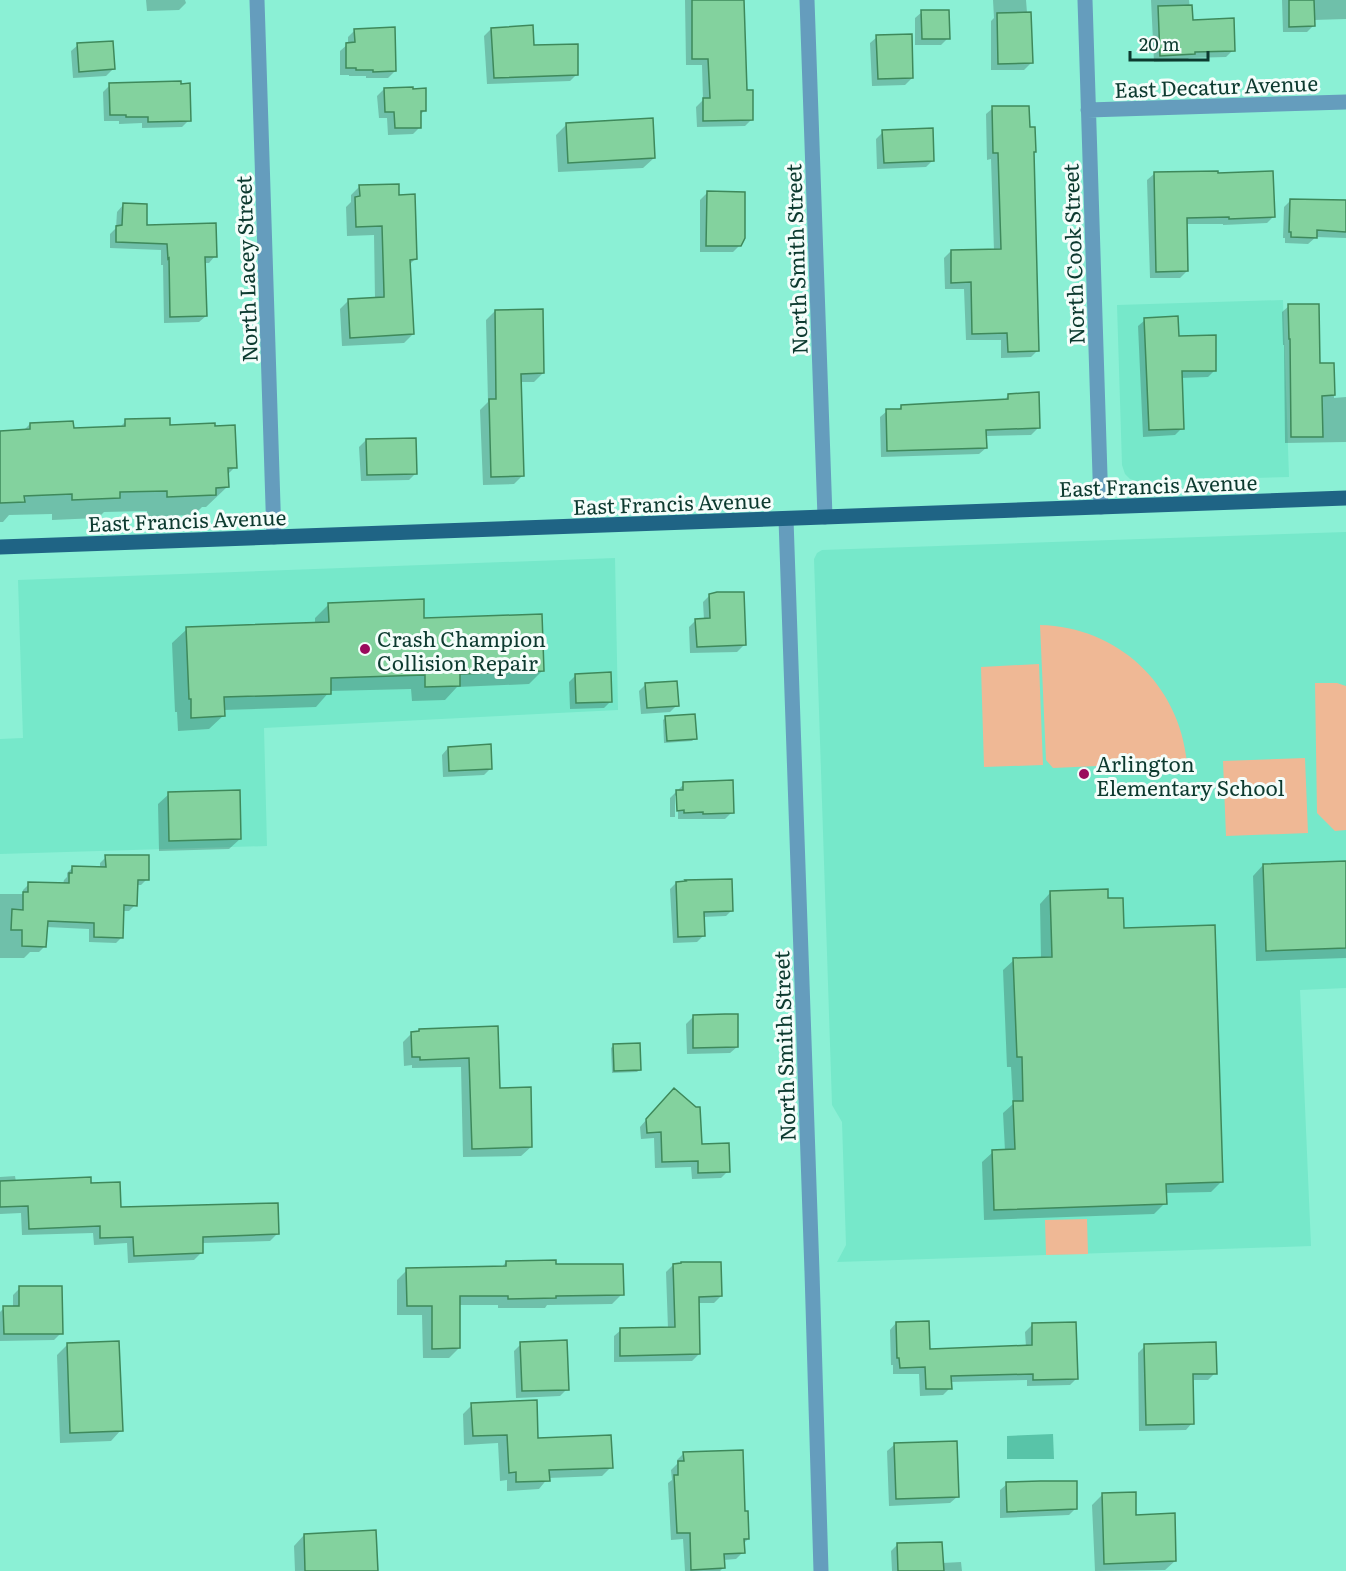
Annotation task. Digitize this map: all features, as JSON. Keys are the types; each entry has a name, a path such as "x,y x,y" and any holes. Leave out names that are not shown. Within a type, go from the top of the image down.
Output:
{"main road":[{"name":"East Francis Avenue","path":"0,547 1346,498"}],"street":[{"name":"North Lacey Street","path":"257,0 274,537"},
{"name":"North Smith Street","path":"807,0 825,517"},
{"name":"North Cook Street","path":"1085,0 1101,507"},
{"name":"East Decatur Avenue","path":"1088,110 1346,102"},
{"name":"North Smith Street","path":"786,519 821,1571"}],"shaded area":[{"path":"1283,300 1289,477 1136,481 1130,479 1125,474 1122,465 1117,305"},
{"name":"Arlington Elementary School","path":"1346,532 1346,988 1300,990 1311,1246 837,1262 846,1245 842,1122 832,1105 814,559 817,553 822,550"},
{"path":"615,558 618,710 264,728 267,846 0,854 0,739 23,738 18,580"},
{"path":"1040,625 1068,628 1095,636 1119,649 1140,665 1158,685 1172,708 1182,734 1187,762 1053,768 1046,760"},
{"path":"1039,664 1043,765 984,767 981,667"},
{"path":"1315,683 1337,683 1346,686 1346,830 1335,831 1317,813"},
{"path":"1305,758 1308,833 1226,836 1223,761"},
{"path":"1087,1219 1088,1254 1046,1255 1045,1220"},
{"path":"1053,1434 1054,1459 1007,1459 1007,1436"}],"building":[{"path":"692,0 744,0 747,90 753,90 753,120 703,121 703,98 710,98 708,59 692,59"},
{"path":"1289,0 1314,0 1315,26 1289,27"},
{"path":"1192,5 1193,20 1234,18 1235,51 1160,56 1158,6"},
{"path":"921,10 949,10 950,39 922,39"},
{"path":"1031,12 1033,63 998,64 997,13"},
{"path":"533,25 534,45 578,44 578,75 494,78 491,28"},
{"path":"395,27 396,71 373,72 373,70 346,68 346,43 355,42 354,29"},
{"path":"912,34 913,78 878,79 876,35"},
{"path":"113,41 115,69 79,72 77,43"},
{"path":"181,81 181,84 190,83 191,121 148,122 148,117 110,115 109,83"},
{"path":"413,87 413,89 426,88 426,111 421,111 421,128 395,128 394,112 385,112 384,88"},
{"path":"992,106 1029,106 1030,127 1035,127 1039,351 1008,352 1007,333 972,334 971,282 951,283 951,250 1001,249 998,153 993,153"},
{"path":"653,118 655,158 568,163 566,123"},
{"path":"933,128 934,161 884,163 882,130"},
{"path":"1218,171 1218,173 1273,171 1275,217 1187,218 1188,271 1156,272 1154,172"},
{"path":"399,184 399,195 415,194 417,259 410,260 414,334 350,338 348,299 384,297 382,226 356,227 355,197 360,196 359,185"},
{"path":"707,191 745,192 745,238 741,246 706,246"},
{"path":"1290,199 1346,200 1346,232 1317,230 1317,238 1291,237 1291,232 1289,232"},
{"path":"123,203 147,204 147,225 216,223 217,257 205,257 207,316 170,317 167,244 116,242 116,226 122,225"},
{"path":"1288,304 1319,304 1320,363 1334,363 1335,395 1322,396 1323,437 1291,437"},
{"path":"543,309 544,373 521,374 524,476 491,477 489,399 496,399 495,310"},
{"path":"1178,316 1179,336 1216,335 1216,371 1182,371 1184,429 1149,430 1144,318"},
{"path":"1039,392 1040,428 986,430 987,448 887,451 886,409 901,409 901,405 1008,399 1008,394"},
{"path":"170,418 170,425 215,423 215,426 235,425 237,468 228,468 229,487 216,488 216,495 167,497 167,491 120,492 120,498 72,500 72,494 24,496 25,502 0,503 0,431 30,429 30,423 73,421 74,428 125,426 125,419"},
{"path":"416,438 417,474 367,475 366,439"},
{"path":"744,592 746,645 697,647 695,619 710,618 709,594"},
{"name":"Crash Champion Collision Repair","path":"424,599 424,618 542,614 544,671 460,674 460,686 425,687 425,675 331,678 331,694 224,697 225,716 191,718 186,627 329,622 328,603"},
{"path":"611,672 612,702 576,703 575,674"},
{"path":"677,681 679,706 647,708 645,683"},
{"path":"695,714 697,739 667,741 665,716"},
{"path":"491,744 492,769 449,771 448,747"},
{"path":"733,780 734,813 703,814 703,812 677,811 676,790 683,790 683,782"},
{"path":"240,790 241,839 169,841 168,792"},
{"path":"105,855 149,855 149,880 138,880 137,906 124,905 123,938 94,937 94,923 48,921 46,947 22,946 22,930 11,930 12,909 23,910 23,892 28,892 28,882 69,883 72,866 106,867"},
{"path":"1346,861 1346,948 1266,951 1263,864"},
{"path":"732,879 733,911 704,912 705,936 678,937 676,882"},
{"path":"1108,889 1108,898 1123,898 1124,928 1215,925 1223,1182 1166,1184 1167,1204 994,1210 992,1150 1015,1149 1013,1101 1023,1101 1022,1057 1017,1057 1013,958 1052,957 1050,891"},
{"path":"738,1014 738,1047 693,1048 693,1015"},
{"path":"498,1026 500,1088 531,1087 532,1147 472,1149 469,1058 420,1060 420,1057 412,1057 411,1032 419,1031 419,1029"},
{"path":"640,1043 641,1070 614,1071 613,1044"},
{"path":"674,1088 696,1107 700,1107 702,1144 729,1143 730,1172 698,1173 698,1161 662,1162 661,1132 647,1133 646,1119"},
{"path":"91,1177 91,1183 120,1182 121,1207 278,1203 279,1234 203,1237 203,1253 134,1256 133,1237 100,1238 100,1226 29,1229 28,1206 0,1207 0,1181"},
{"path":"556,1260 556,1264 623,1264 624,1295 508,1299 508,1296 460,1296 460,1348 432,1349 432,1306 407,1306 406,1268 506,1266 506,1261"},
{"path":"721,1262 722,1296 699,1297 700,1354 620,1356 620,1328 675,1327 673,1264"},
{"path":"19,1286 62,1286 63,1334 4,1334 3,1306 19,1306"},
{"path":"929,1321 930,1349 1032,1345 1032,1323 1076,1322 1078,1379 1033,1380 1033,1374 951,1376 952,1389 926,1389 925,1367 900,1368 899,1358 897,1358 896,1322"},
{"path":"567,1340 569,1390 522,1391 520,1342"},
{"path":"119,1341 123,1431 70,1433 67,1343"},
{"path":"1216,1342 1217,1374 1193,1374 1194,1424 1146,1425 1144,1344"},
{"path":"537,1400 538,1438 611,1435 613,1468 549,1470 550,1481 516,1482 516,1472 509,1473 507,1435 473,1436 471,1403"},
{"path":"957,1441 959,1497 896,1499 894,1443"},
{"path":"743,1450 745,1511 748,1511 749,1539 744,1539 745,1553 724,1554 725,1568 691,1570 690,1533 677,1533 674,1475 678,1475 678,1461 684,1461 683,1452"},
{"path":"1077,1481 1077,1509 1007,1512 1006,1482"},
{"path":"1136,1492 1136,1515 1175,1513 1176,1561 1104,1564 1102,1493"},
{"path":"376,1530 378,1571 305,1571 304,1534"},
{"path":"942,1542 944,1571 898,1571 897,1543"}],"place":[{"name":"Crash Champion Collision Repair","path":"365,649"},
{"name":"Arlington Elementary School","path":"1084,774"}]}
